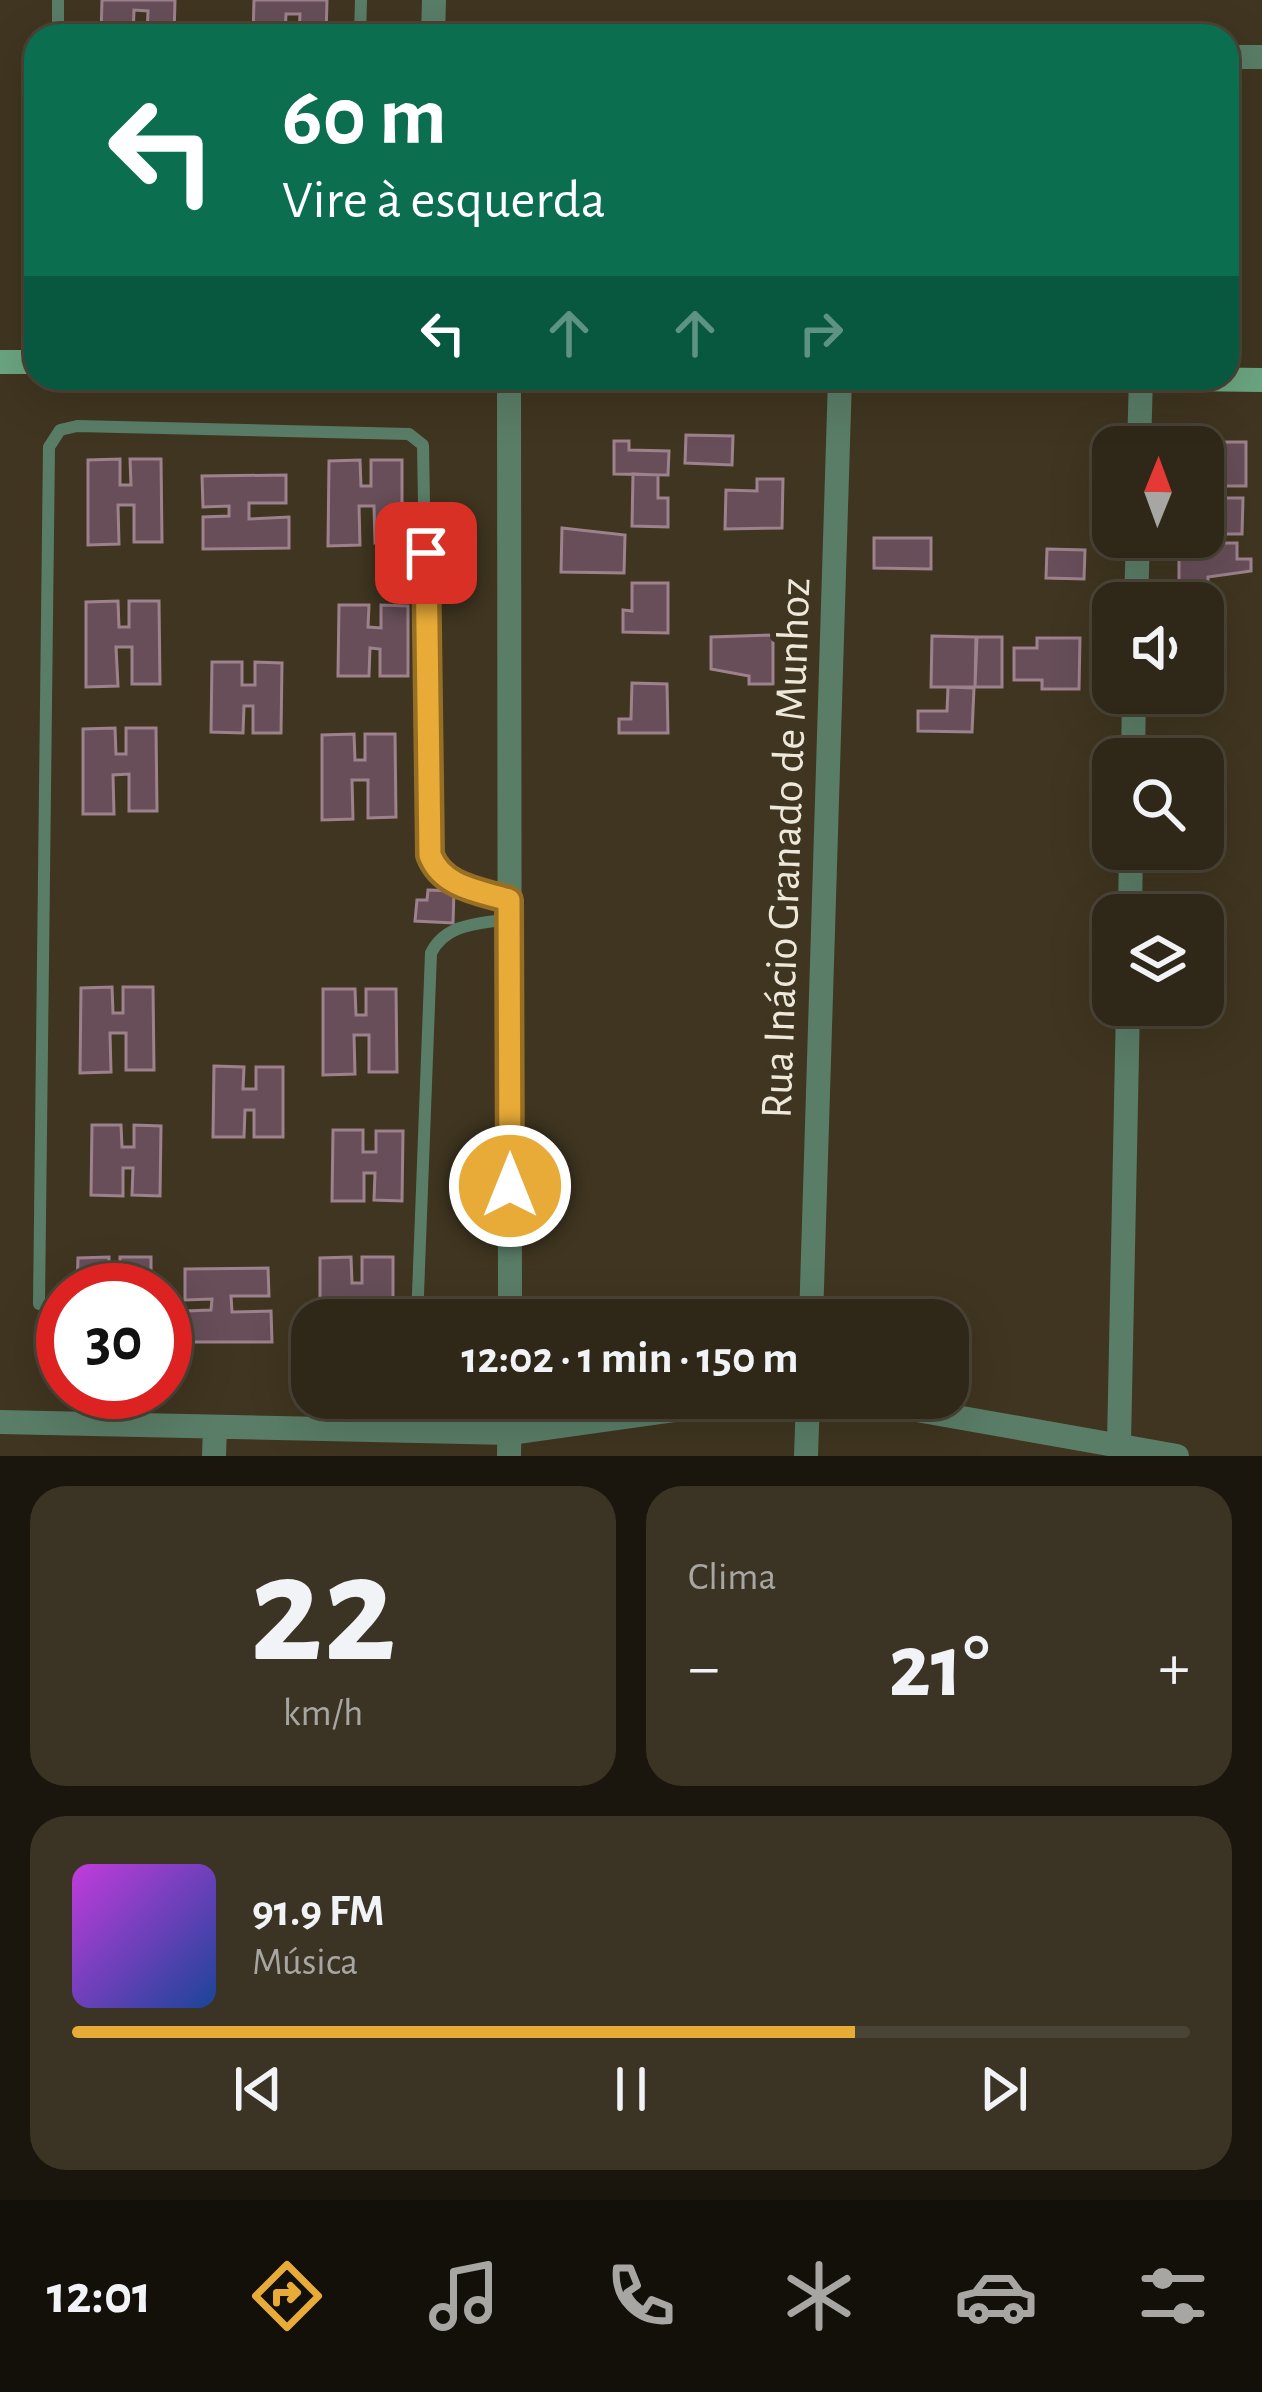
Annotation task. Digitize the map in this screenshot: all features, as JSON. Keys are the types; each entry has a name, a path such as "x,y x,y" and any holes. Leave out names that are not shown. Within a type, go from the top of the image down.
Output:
{"street":[{"path":"509,390 510,1299"},
{"name":"Rua Inácio Granado de Munhoz","path":"812,1299 840,390"},
{"path":"1140,426 1141,390"},
{"path":"1119,1444 1128,1026"},
{"path":"969,1418 1177,1456"},
{"path":"0,1422 215,1427 509,1444 645,1419"},
{"path":"806,1456 807,1419"},
{"path":"214,1456 215,1427"}],"lane":[{"path":"39,1263 49,447 60,430 77,426 409,434 423,445 430,855 436,871 509,909"},
{"path":"419,1299 430,953 438,938 457,927 509,909"}],"building":[{"path":"102,0 175,0 174,24 147,24 148,11 134,10 133,24 101,24"},
{"path":"254,0 327,0 326,24 300,24 300,14 286,14 286,24 253,24"},
{"path":"686,435 733,436 732,465 685,463"},
{"path":"614,441 629,441 629,450 669,451 668,475 614,474"},
{"path":"1224,442 1246,442 1246,486 1224,486"},
{"path":"120,459 120,485 131,485 130,459 161,459 162,542 134,542 134,505 118,505 119,544 88,545 88,460"},
{"path":"360,460 361,486 371,486 371,460 402,460 402,543 375,543 374,506 359,506 360,545 328,546 329,461"},
{"path":"633,474 658,475 658,498 668,498 668,527 632,526"},
{"path":"286,475 286,503 249,503 249,519 289,517 289,548 203,549 203,517 229,516 229,506 203,507 202,476"},
{"path":"757,479 783,479 782,528 725,529 726,490 757,491"},
{"path":"1224,498 1243,498 1242,534 1224,534"},
{"path":"562,528 625,535 624,573 561,572"},
{"path":"874,538 931,538 931,569 874,568"},
{"path":"1224,543 1237,543 1237,559 1251,559 1251,571 1208,577 1208,582 1179,582 1179,558 1224,558"},
{"path":"1047,549 1085,550 1084,579 1046,578"},
{"path":"632,583 668,583 668,633 623,632 623,610 632,611"},
{"path":"118,601 119,627 129,627 129,601 159,601 160,684 132,684 132,647 116,647 118,686 86,687 86,602"},
{"path":"339,605 369,605 368,627 381,628 381,605 408,606 408,676 380,676 380,649 370,648 369,676 338,676"},
{"path":"773,635 773,684 749,684 749,676 711,669 711,637"},
{"path":"932,636 976,637 975,687 931,687"},
{"path":"977,637 1002,637 1002,687 975,687"},
{"path":"1037,638 1080,638 1079,689 1042,689 1042,680 1014,680 1014,648 1037,648"},
{"path":"212,662 242,662 242,685 255,685 255,662 282,663 281,733 253,733 253,706 244,706 243,733 211,732"},
{"path":"632,683 667,684 668,733 619,733 619,719 631,719"},
{"path":"948,687 974,688 972,732 918,731 918,711 947,711"},
{"path":"115,728 116,754 126,754 126,728 156,728 157,811 129,811 129,774 113,775 114,814 83,814 83,729"},
{"path":"354,734 355,760 365,760 365,734 395,734 396,817 368,818 368,780 352,780 353,819 322,820 322,735"},
{"path":"428,890 454,891 453,923 415,921 417,900 427,900"},
{"path":"112,987 113,1013 123,1013 123,987 153,987 154,1070 126,1070 126,1033 110,1033 111,1072 80,1073 81,988"},
{"path":"323,989 355,989 356,1015 366,1015 366,989 396,989 397,1072 369,1072 369,1035 354,1035 355,1074 323,1075"},
{"path":"214,1066 244,1067 243,1089 256,1089 256,1067 283,1067 283,1137 254,1137 254,1110 245,1110 244,1137 213,1137"},
{"path":"92,1125 121,1125 122,1147 134,1147 134,1125 161,1126 160,1196 132,1195 133,1168 123,1168 123,1196 91,1195"},
{"path":"333,1130 363,1130 363,1152 376,1152 376,1131 403,1131 402,1201 374,1200 375,1173 364,1173 364,1201 332,1201"},
{"path":"109,1257 109,1263 78,1263 78,1258"},
{"path":"120,1257 151,1257 151,1263 120,1263"},
{"path":"351,1257 352,1283 362,1283 362,1257 393,1257 393,1299 320,1299 320,1258"},
{"path":"268,1268 269,1296 231,1296 232,1312 271,1311 272,1342 192,1342 192,1311 211,1310 212,1299 192,1300 192,1269"}],"route":[{"path":"426,553 430,855 436,871 459,886 509,900 510,1186"}]}
